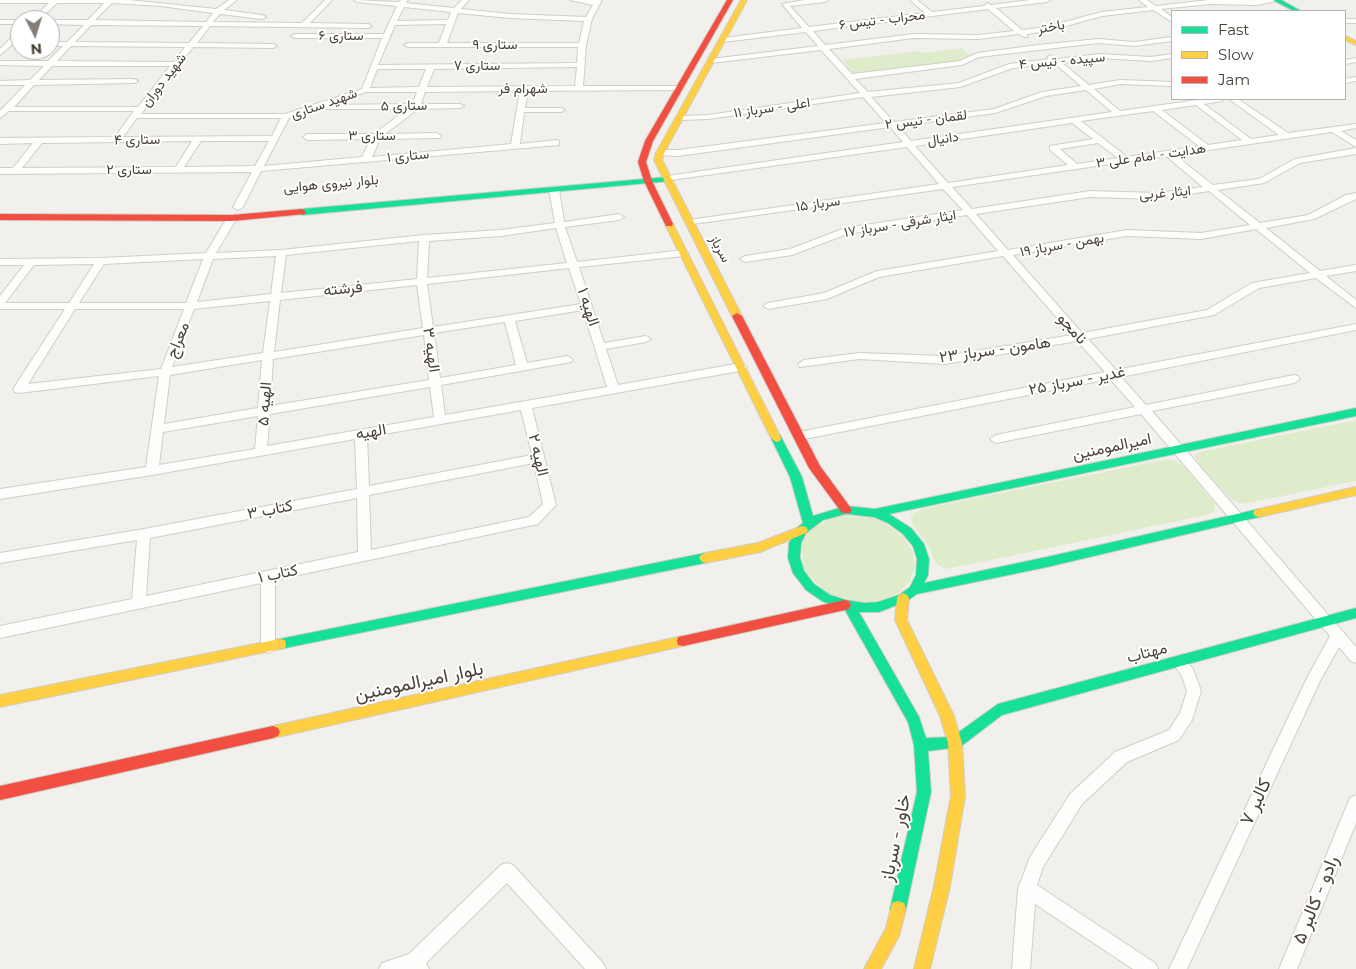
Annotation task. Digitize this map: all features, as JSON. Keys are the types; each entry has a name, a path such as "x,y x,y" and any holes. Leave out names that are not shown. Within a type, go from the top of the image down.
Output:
{"street":[{"path":"46,10 56,0"},
{"path":"0,116 111,0"},
{"path":"1,1 111,0 219,10 304,24"},
{"name":"شهید دوران","path":"138,113 219,10 234,0"},
{"path":"304,24 329,0"},
{"path":"357,0 403,2 455,11 510,16 588,19"},
{"path":"442,45 455,11 466,0"},
{"path":"573,0 598,1 588,19 582,45 579,89"},
{"path":"730,0 644,151 642,162 646,177 796,477 805,527 795,543 794,558 799,573 810,587 826,598 848,606 879,607 903,598 914,590 1356,490"},
{"path":"660,153 744,0"},
{"path":"736,14 755,0"},
{"name":"نامجو","path":"825,0 785,4 1179,449 1356,658"},
{"path":"913,0 930,14"},
{"path":"981,0 1118,114"},
{"name":"محراب - تیس ۶","path":"723,40 1047,0"},
{"path":"1142,0 1171,19"},
{"path":"1277,0 1296,10"},
{"name":"باختر","path":"711,61 914,36 978,37 1020,32 1064,26 1101,14 1154,8 1210,2 1256,3 1277,0"},
{"name":"شهید ستاری","path":"238,207 286,116 365,90 372,66 403,2"},
{"path":"60,22 368,26"},
{"path":"392,22 450,22"},
{"name":"ستاری ۶","path":"304,24 295,36 386,36"},
{"path":"849,77 962,63 977,55 1038,47 1098,41 1134,44 1171,39"},
{"path":"0,44 9,44"},
{"path":"0,52 9,44"},
{"path":"60,44 273,46"},
{"name":"ستاری ۹","path":"408,45 442,45 511,55 582,45"},
{"name":"ستاری ۷","path":"372,66 431,66 511,55 580,65"},
{"name":"سپیده - تیس ۴","path":"864,94 960,85 1012,66 1100,56 1152,59 1171,56"},
{"path":"0,63 177,64"},
{"path":"366,160 377,136 416,106 431,66"},
{"path":"0,83 134,81"},
{"name":"لقمان - تیس ۲","path":"660,153 678,153 995,111 1045,94 1120,82 1171,84"},
{"path":"680,88 694,90"},
{"name":"شهرام فر","path":"365,90 680,88"},
{"path":"515,146 524,89"},
{"name":"اعلی - سرباز ۱۱","path":"679,118 708,117 864,94"},
{"name":"دانیال","path":"665,175 908,144 1212,100"},
{"path":"1234,100 1286,136"},
{"path":"1197,102 1249,142"},
{"name":"ستاری ۵","path":"318,107 460,106"},
{"path":"1154,108 1207,148"},
{"path":"7,109 138,113"},
{"path":"521,110 561,110"},
{"name":"شهید دوران","path":"138,113 286,116"},
{"path":"117,140 138,113"},
{"path":"1074,120 1126,160"},
{"name":"هدایت - امام علی ۳","path":"946,187 1356,126"},
{"path":"1333,129 1356,144"},
{"name":"ستاری ۳","path":"307,137 436,136"},
{"name":"ستاری ۴","path":"0,141 275,138"},
{"path":"178,170 198,139"},
{"path":"1076,168 1053,148 1100,140"},
{"path":"16,171 39,141"},
{"name":"ستاری ۱","path":"259,169 556,143"},
{"name":"ایثار غربی","path":"970,213 1090,194 1157,196 1261,181 1298,161 1356,151"},
{"name":"سرباز","path":"660,153 658,160 665,175 763,363 815,468 846,510"},
{"path":"1168,154 1356,306"},
{"name":"ستاری ۲","path":"0,171 259,169"},
{"path":"646,177 665,175"},
{"name":"بلوار نیروی هوایی","path":"0,217 232,218 408,196 554,189 646,177"},
{"name":"بلوار نیروی هوایی","path":"0,207 238,207 646,177"},
{"name":"سرباز ۱۵","path":"689,222 946,187"},
{"name":"الهیه ۱","path":"554,189 560,226 588,306 614,390"},
{"name":"بهمن - سرباز ۱۹","path":"768,306 827,296 877,274 1127,233 1201,236 1311,217 1349,197 1356,196"},
{"path":"232,218 238,207"},
{"name":"ایثار شرقی - سرباز ۱۷","path":"745,259 792,252 845,231 970,213"},
{"path":"0,262 209,258 281,253 560,226 619,217"},
{"name":"معراج","path":"152,470 165,372 209,258 232,218"},
{"name":"الهیه ۳","path":"424,238 422,281 440,420"},
{"name":"الهیه ۵","path":"261,451 268,356 281,253"},
{"name":"فرشته","path":"0,305 70,307 192,306 684,254"},
{"path":"101,261 19,389 165,372 588,306"},
{"path":"0,305 31,262"},
{"name":"هامون - سرباز ۲۳","path":"804,364 858,356 945,360 1079,337 1210,313 1256,285 1356,268"},
{"path":"509,318 522,368"},
{"name":"غدیر - سرباز ۲۵","path":"799,436 1356,328"},
{"path":"601,347 646,339"},
{"path":"158,430 567,360"},
{"path":"741,367 763,363"},
{"name":"الهیه","path":"0,494 152,470 741,367"},
{"path":"996,439 1294,379"},
{"name":"الهیه ۲","path":"526,405 550,505"},
{"name":"امیرالمومنین","path":"875,513 1356,412"},
{"path":"361,434 365,556"},
{"name":"کتاب ۳","path":"0,558 144,534 539,458"},
{"name":"کتاب ۱","path":"0,632 533,521 550,505"},
{"path":"0,701 760,547 805,527 826,514 846,510 875,513 892,520 907,531 918,544 923,559 922,575 914,590"},
{"path":"139,603 144,534"},
{"path":"268,576 268,647"},
{"path":"903,598 901,620 947,716 954,742 958,796 942,886 922,969"},
{"name":"خاور - سرباز","path":"848,606 914,720 921,745 924,792 893,930 872,969"},
{"name":"بلوار امیرالمومنین","path":"0,792 848,606"},
{"name":"مهتاب","path":"954,742 998,710 1356,613"},
{"name":"کالبر ۷","path":"1178,969 1314,678 1337,636"},
{"path":"1021,969 1028,889 1036,863 1076,799 1121,757 1174,735 1188,715 1194,691 1188,673 1179,662"},
{"path":"921,745 954,742"},
{"name":"رادو - کالبر ۵","path":"1288,969 1356,803"},
{"path":"388,969 417,965 507,871 597,969"},
{"path":"1028,889 1149,969"}],"green space":[{"path":"962,48 974,59 854,75 843,60 919,51 922,53"},
{"path":"1356,420 1356,481 1243,504 1232,500 1199,464 1195,457 1197,453 1204,451"},
{"path":"1167,459 1176,461 1186,469 1215,504 1214,512 1203,516 947,569 938,565 929,547 912,524 911,517 922,509"},
{"path":"835,516 873,518 890,526 904,538 913,552 915,567 910,581 898,593 883,600 865,602 828,594 804,571 801,544 807,532"}],"traffic: fast":[{"path":"1276,0 1296,10"},
{"path":"302,212 667,179"},
{"path":"875,513 1356,412"},
{"path":"776,438 796,477 809,523"},
{"path":"846,510 875,513 892,520 907,531 918,544 923,559 922,575 914,590 903,598 879,607 865,608 845,605 826,598 810,587 799,573 794,558 795,543 802,530 819,517 846,510"},
{"path":"914,590 1047,562 1259,513"},
{"path":"280,644 705,558"},
{"path":"850,607 914,721 921,745 924,792 898,909"},
{"path":"921,745 955,743 998,710 1356,613"}],"traffic: slow":[{"path":"737,316 658,160 660,153 744,0"},
{"path":"1346,38 1356,43"},
{"path":"669,224 776,438"},
{"path":"1259,513 1356,491"},
{"path":"705,558 760,547 802,530"},
{"path":"903,598 901,620 947,716 955,743 958,796 942,886 922,969"},
{"path":"273,732 683,641"},
{"path":"0,701 280,644"},
{"path":"872,969 893,930 898,909"}],"traffic: jam":[{"path":"669,224 648,181 642,162 649,141 730,0"},
{"path":"0,217 232,218 302,212"},
{"path":"737,316 815,468 846,510"},
{"path":"683,641 845,605"},
{"path":"0,793 273,732"}]}
